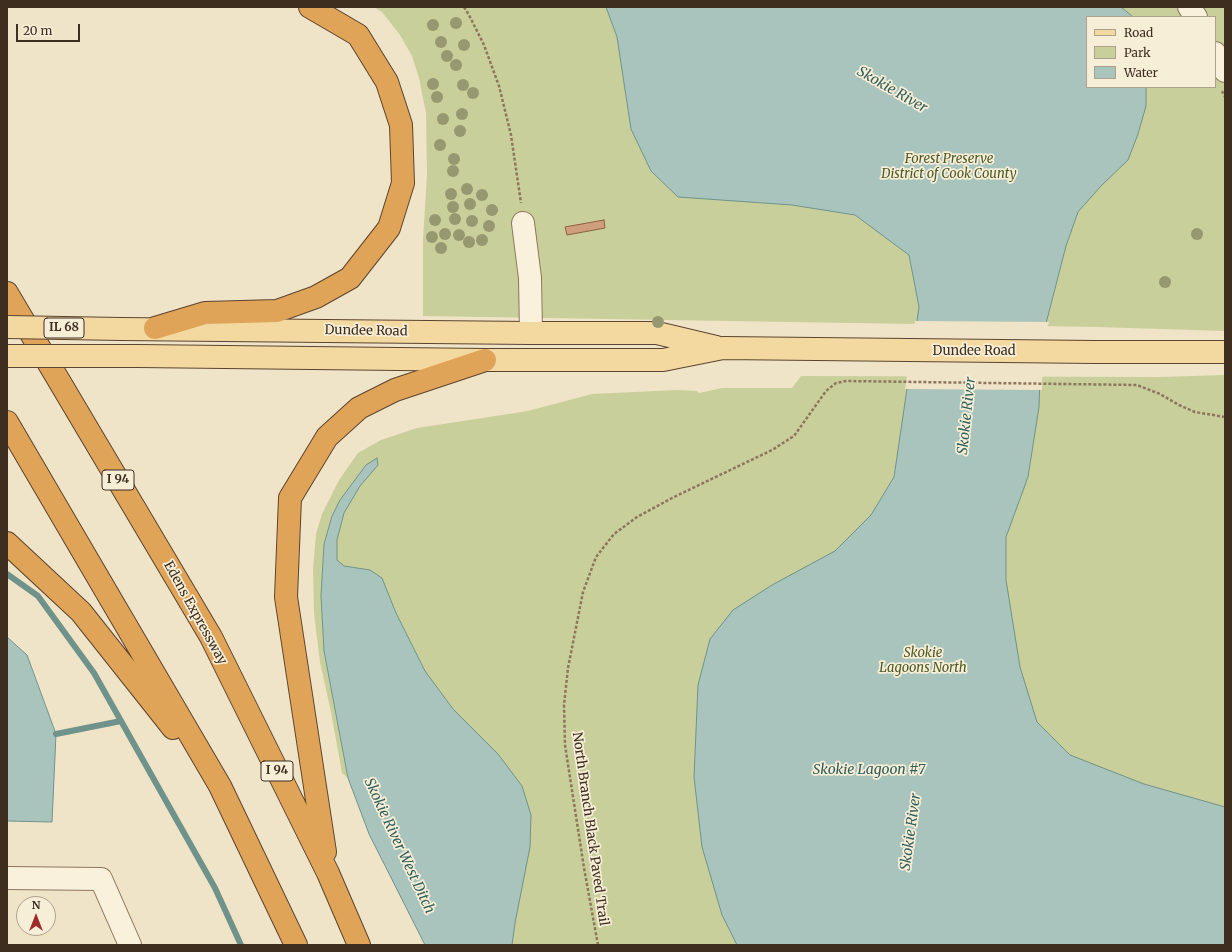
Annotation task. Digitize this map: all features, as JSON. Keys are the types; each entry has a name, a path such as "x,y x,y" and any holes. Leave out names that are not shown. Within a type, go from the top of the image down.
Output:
{"highway":[{"path":"155,328 205,313 276,311 316,296 350,278 389,228 403,183 401,125 387,82 358,35 310,7"},
{"name":"Edens Expressway","path":"7,293 211,637 328,873 359,945"},
{"path":"328,873 286,596 290,498 327,437 359,408 395,390 485,360"},
{"path":"7,422 220,786 296,945"},
{"path":"7,543 81,612 220,786"}],"main road":[{"name":"Dundee Road","path":"7,327 657,333 723,348 1225,352"},
{"name":"Dundee Road","path":"7,356 663,360 723,348"}],"lane":[{"path":"1189,7 1195,16"},
{"path":"1216,55 1225,71"},
{"path":"523,224 530,278 531,333"},
{"path":"7,878 101,878 130,945"}],"path":[{"path":"464,7 484,44 499,86 511,135 523,224"},
{"name":"North Branch Black Paved Trail","path":"598,945 584,868 566,745 564,705 568,668 582,592 596,557 614,534 637,517 674,497 772,450 794,436 826,391 836,383 846,381 1095,383 1137,385 1160,394 1195,412 1225,417"}],"green space":[{"name":"Forest Preserve District of Cook County","path":"374,7 1225,7 1225,331 1096,327 423,316 423,239 427,175 426,113 419,78 412,56 400,35 382,12"},
{"name":"Skokie Lagoons North","path":"1225,375 1225,945 433,945 332,637 338,512 332,516 324,544 321,596 324,651 348,778 342,773 320,662 314,613 313,569 316,534 322,514 339,480 358,453 381,440 417,428 528,411 592,394 677,390 697,391 699,393 722,388 792,388 801,376 1158,377"}],"water":[{"name":"Skokie Lagoon #7","path":"606,7 1121,7 1132,16 1086,16 1086,88 1146,88 1146,106 1138,134 1128,160 1101,186 1078,212 1066,246 1041,343 1039,407 1028,477 1006,537 1006,580 1020,667 1037,722 1070,755 1144,784 1225,807 1225,945 737,945 722,915 702,847 694,777 698,685 710,639 733,610 772,585 835,551 871,515 894,477 919,307 909,255 855,215 792,205 678,197 651,171 631,129 617,37"},
{"name":"Skokie River West Ditch","path":"377,458 378,465 360,486 344,513 337,540 337,560 344,566 370,570 382,578 396,613 425,671 453,709 498,754 522,786 531,815 530,847 512,945 425,945 369,834 348,778 324,651 321,596 324,544 332,516 340,500 366,465"},
{"path":"7,637 27,655 56,734 52,822 7,821"}],"pier":[{"path":"915,321 1049,322 1043,344 1042,390 905,389"}],"building":[{"path":"604,220 605,228 567,235 565,227"}],"waterway":[{"path":"7,574 38,596 94,673 215,888 241,945"},
{"path":"56,734 121,721"}],"water label":[{"name":"Skokie River","path":"892,90"},
{"name":"Skokie River","path":"967,416"},
{"name":"Skokie River","path":"911,832"}]}
